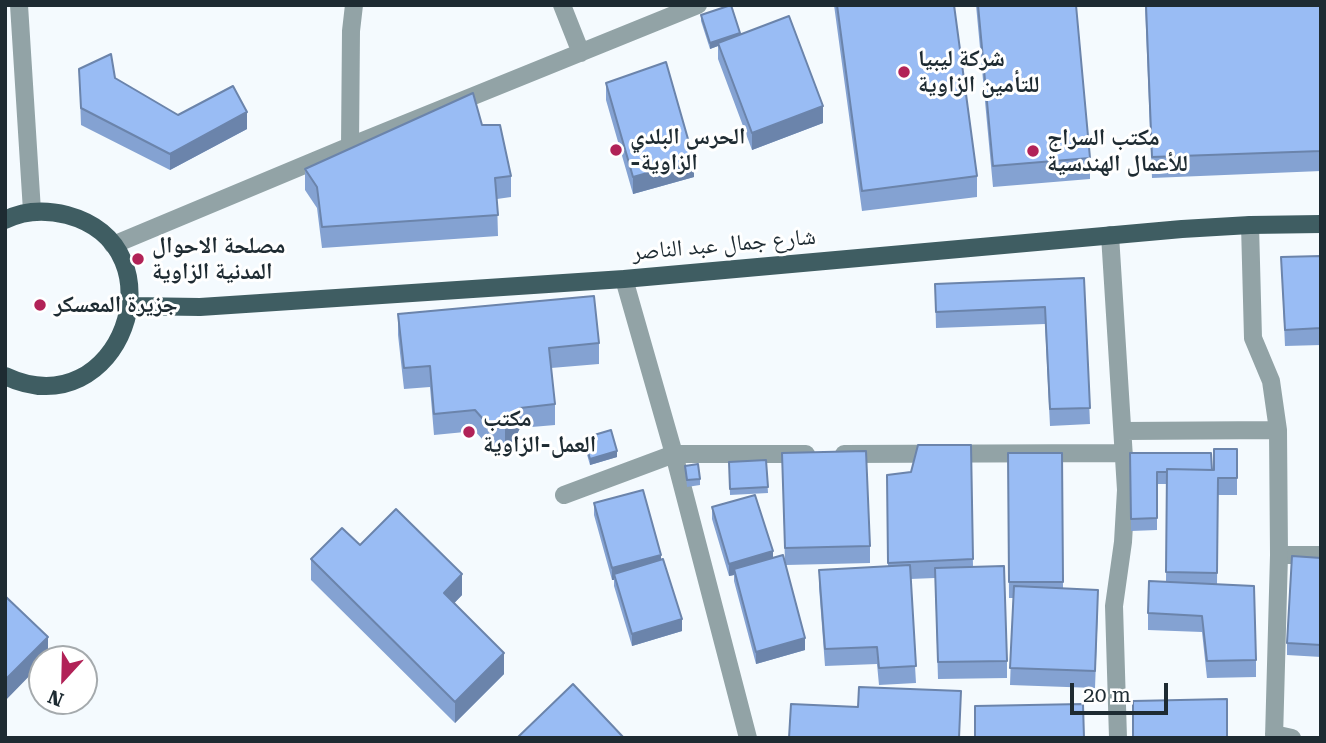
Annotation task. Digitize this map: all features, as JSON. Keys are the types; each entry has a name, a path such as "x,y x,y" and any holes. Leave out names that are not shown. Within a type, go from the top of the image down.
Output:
{"main road":[{"path":"5,220 32,211 55,212 77,218 97,229 113,245 124,264 130,285 131,306 127,325 118,343 106,359 91,372 54,385 8,381"},
{"name":"شارع جمال عبد الناصر","path":"131,306 200,307 624,279 1110,235 1250,225 1321,224"}],"street":[{"path":"19,5 32,211"},
{"path":"350,146 351,32 354,5"},
{"path":"562,5 581,53"},
{"path":"113,245 698,5"},
{"path":"1250,225 1253,338 1271,381 1278,430 1279,555 1273,736 1292,738"},
{"path":"1110,235 1126,490 1123,542 1114,606 1118,738"},
{"path":"624,279 674,454 748,738"},
{"path":"1123,431 1278,430"},
{"path":"564,495 674,454 1124,453"},
{"path":"1279,555 1321,555"}],"building":[{"path":"731,5 740,33 710,43 701,15"},
{"path":"837,5 954,5 977,176 862,191"},
{"path":"978,5 1076,5 1090,158 993,166"},
{"path":"1146,5 1321,5 1321,151 1152,157"},
{"path":"789,16 823,106 752,133 718,43"},
{"path":"111,54 115,78 178,115 233,86 247,112 170,154 81,108 79,69"},
{"path":"666,62 694,160 633,177 606,83"},
{"path":"473,93 482,125 500,125 511,176 495,178 498,215 322,227 317,187 305,169"},
{"path":"1321,256 1321,328 1285,330 1281,257"},
{"path":"1084,278 1090,408 1050,409 1045,307 936,312 935,284"},
{"path":"594,296 599,343 549,348 555,404 520,408 513,421 505,428 490,427 475,410 434,414 430,366 404,368 398,314"},
{"path":"611,430 617,451 590,459 584,438"},
{"path":"918,445 971,445 973,559 888,563 887,475 911,472"},
{"path":"1214,449 1237,449 1237,478 1218,478 1217,573 1166,572 1167,469 1214,470"},
{"path":"866,451 870,546 785,548 782,453"},
{"path":"1008,453 1062,453 1063,582 1009,582"},
{"path":"1130,453 1211,453 1212,470 1167,469 1167,472 1157,472 1157,518 1131,519"},
{"path":"766,460 768,487 730,489 729,462"},
{"path":"698,464 700,479 687,480 685,466"},
{"path":"643,490 661,555 612,568 594,503"},
{"path":"755,495 773,551 729,564 712,507"},
{"path":"396,509 462,574 444,593 504,653 455,702 311,559 342,528 360,545"},
{"path":"783,555 805,638 756,652 734,569"},
{"path":"1292,556 1321,558 1321,645 1287,643"},
{"path":"663,559 682,619 632,634 614,574"},
{"path":"910,565 916,666 879,668 877,647 825,649 819,570"},
{"path":"1004,566 1007,661 938,662 935,568"},
{"path":"1149,581 1254,586 1256,660 1207,661 1202,616 1148,613"},
{"path":"1014,586 1098,590 1095,671 1010,668"},
{"path":"5,596 48,637 40,645 28,645 28,657 5,680"},
{"path":"573,684 624,738 517,738"},
{"path":"859,687 961,691 959,738 789,738 791,704 858,707"},
{"path":"1227,699 1227,738 1133,738 1133,701"},
{"path":"1083,704 1084,738 975,738 975,706"}],"place":[{"name":"شركة ليبيا للتأمين الزاوية","path":"904,72"},
{"name":"الحرس البلدي -الزاوية","path":"616,150"},
{"name":"مكتب السراج للأعمال الهندسية","path":"1033,151"},
{"name":"مصلحة الاحوال المدنية الزاوية","path":"138,259"},
{"name":"جزيرة المعسكر","path":"40,305"},
{"name":"مكتب العمل-الزاوية","path":"469,432"}]}
